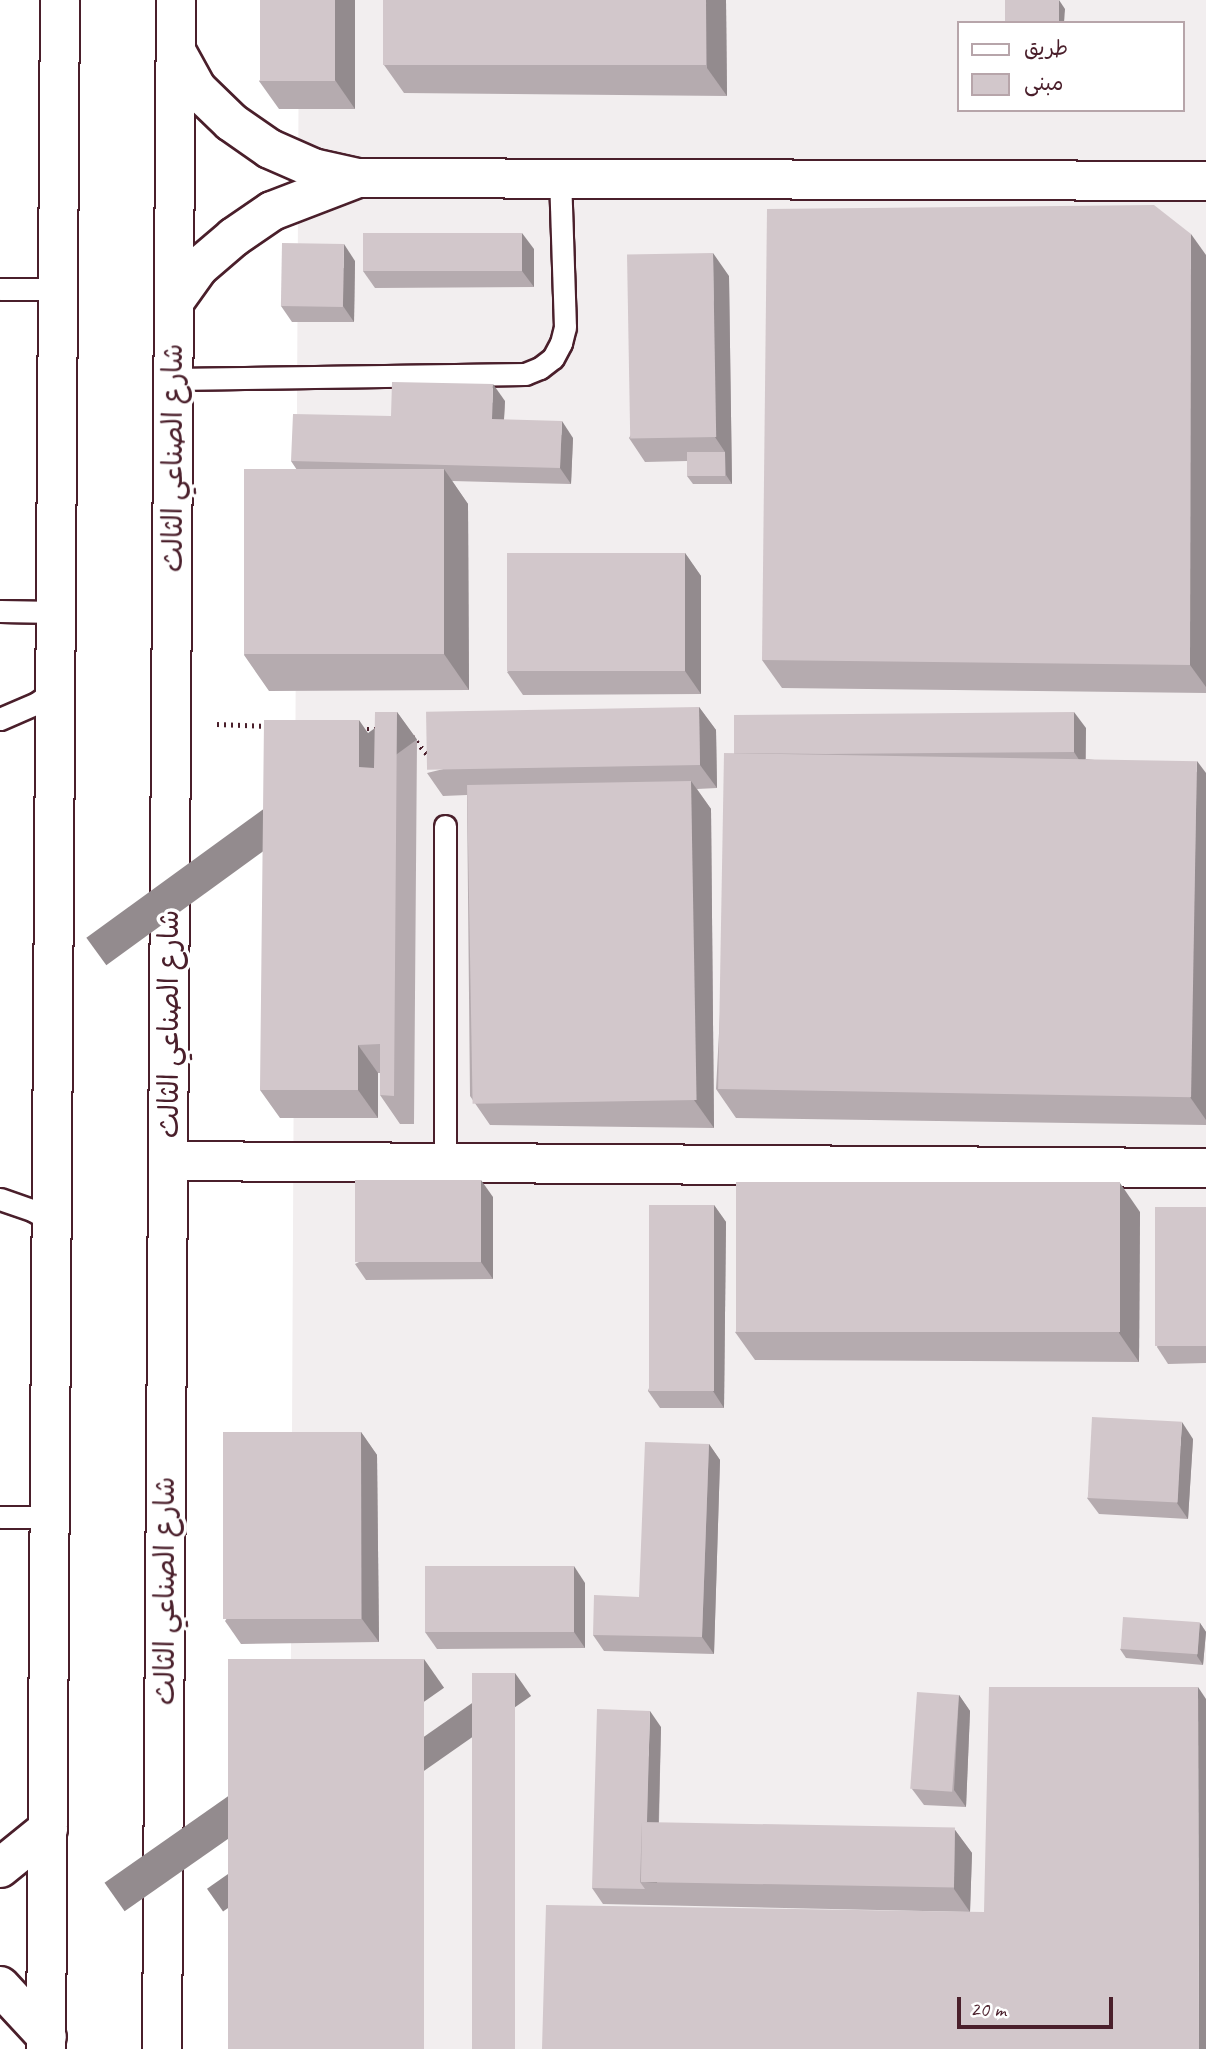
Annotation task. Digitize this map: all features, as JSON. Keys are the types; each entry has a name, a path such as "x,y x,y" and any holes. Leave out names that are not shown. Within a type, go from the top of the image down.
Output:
{"main road":[{"path":"47,2043 60,0"},
{"name":"شارع الصناعي الثالث","path":"162,2049 176,0"},
{"path":"176,51 197,89 230,122 270,149 313,168 358,178 1206,181"},
{"path":"174,302 199,267 234,237 272,211 358,178"},
{"path":"168,1161 1206,1168"},
{"path":"0,1868 48,1829"},
{"path":"0,1986 47,2043"}],"lane":[{"path":"174,379 525,374 540,368 553,358 565,327 560,180"},
{"path":"0,289 58,289"},
{"path":"0,611 55,612"},
{"path":"0,719 37,703 55,690"},
{"path":"445,826 445,1163"},
{"path":"0,1199 32,1210 51,1221"},
{"path":"0,1517 49,1517"}],"path":[{"path":"171,723 281,726"},
{"path":"350,729 392,730"},
{"path":"406,732 418,740 427,752 435,811 445,826"}],"shaded area":[{"path":"299,0 1206,0 1206,2049 289,2049"}],"building":[{"path":"260,0 335,0 335,81 260,81"},
{"path":"383,0 706,0 706,65 383,65"},
{"path":"1005,0 1059,0 1059,21 1005,21"},
{"path":"1154,205 1191,234 1190,665 762,660 767,209"},
{"path":"363,233 522,233 522,271 363,271"},
{"path":"282,243 344,244 343,307 281,306"},
{"path":"713,253 716,437 630,438 627,255"},
{"path":"392,382 493,384 492,419 562,421 560,468 291,461 293,414 391,416"},
{"path":"687,452 725,452 725,476 687,476"},
{"path":"244,469 444,469 444,654 244,654"},
{"path":"507,553 685,553 685,671 507,671"},
{"path":"699,707 700,765 427,770 426,712"},
{"path":"375,712 397,712 394,1096 380,1095 380,1044 358,1045 358,1090 260,1090 264,720 359,720 359,767 374,768"},
{"path":"1074,712 1074,752 734,753 734,715"},
{"path":"724,753 1197,761 1191,1097 718,1089"},
{"path":"691,781 697,1100 473,1104 467,785"},
{"path":"355,1180 481,1180 481,1262 355,1262"},
{"path":"736,1182 1120,1182 1120,1332 736,1332"},
{"path":"649,1205 714,1205 714,1391 649,1391"},
{"path":"1155,1207 1206,1207 1206,1346 1155,1346"},
{"path":"1092,1417 1182,1422 1178,1503 1088,1498"},
{"path":"223,1432 361,1432 361,1619 223,1619"},
{"path":"645,1442 709,1444 702,1637 593,1635 594,1595 639,1597"},
{"path":"425,1566 574,1566 574,1632 425,1632"},
{"path":"1123,1617 1200,1622 1198,1654 1121,1649"},
{"path":"228,1659 424,1659 424,2049 228,2049"},
{"path":"472,1673 515,1673 515,2049 472,2049"},
{"path":"989,1687 1198,1687 1199,2049 542,2049 546,1905 984,1912"},
{"path":"917,1692 959,1695 952,1792 910,1789"},
{"path":"597,1709 650,1711 647,1822 642,1822 640,1882 645,1889 592,1888"},
{"path":"642,1822 955,1827 954,1887 641,1882"}]}
